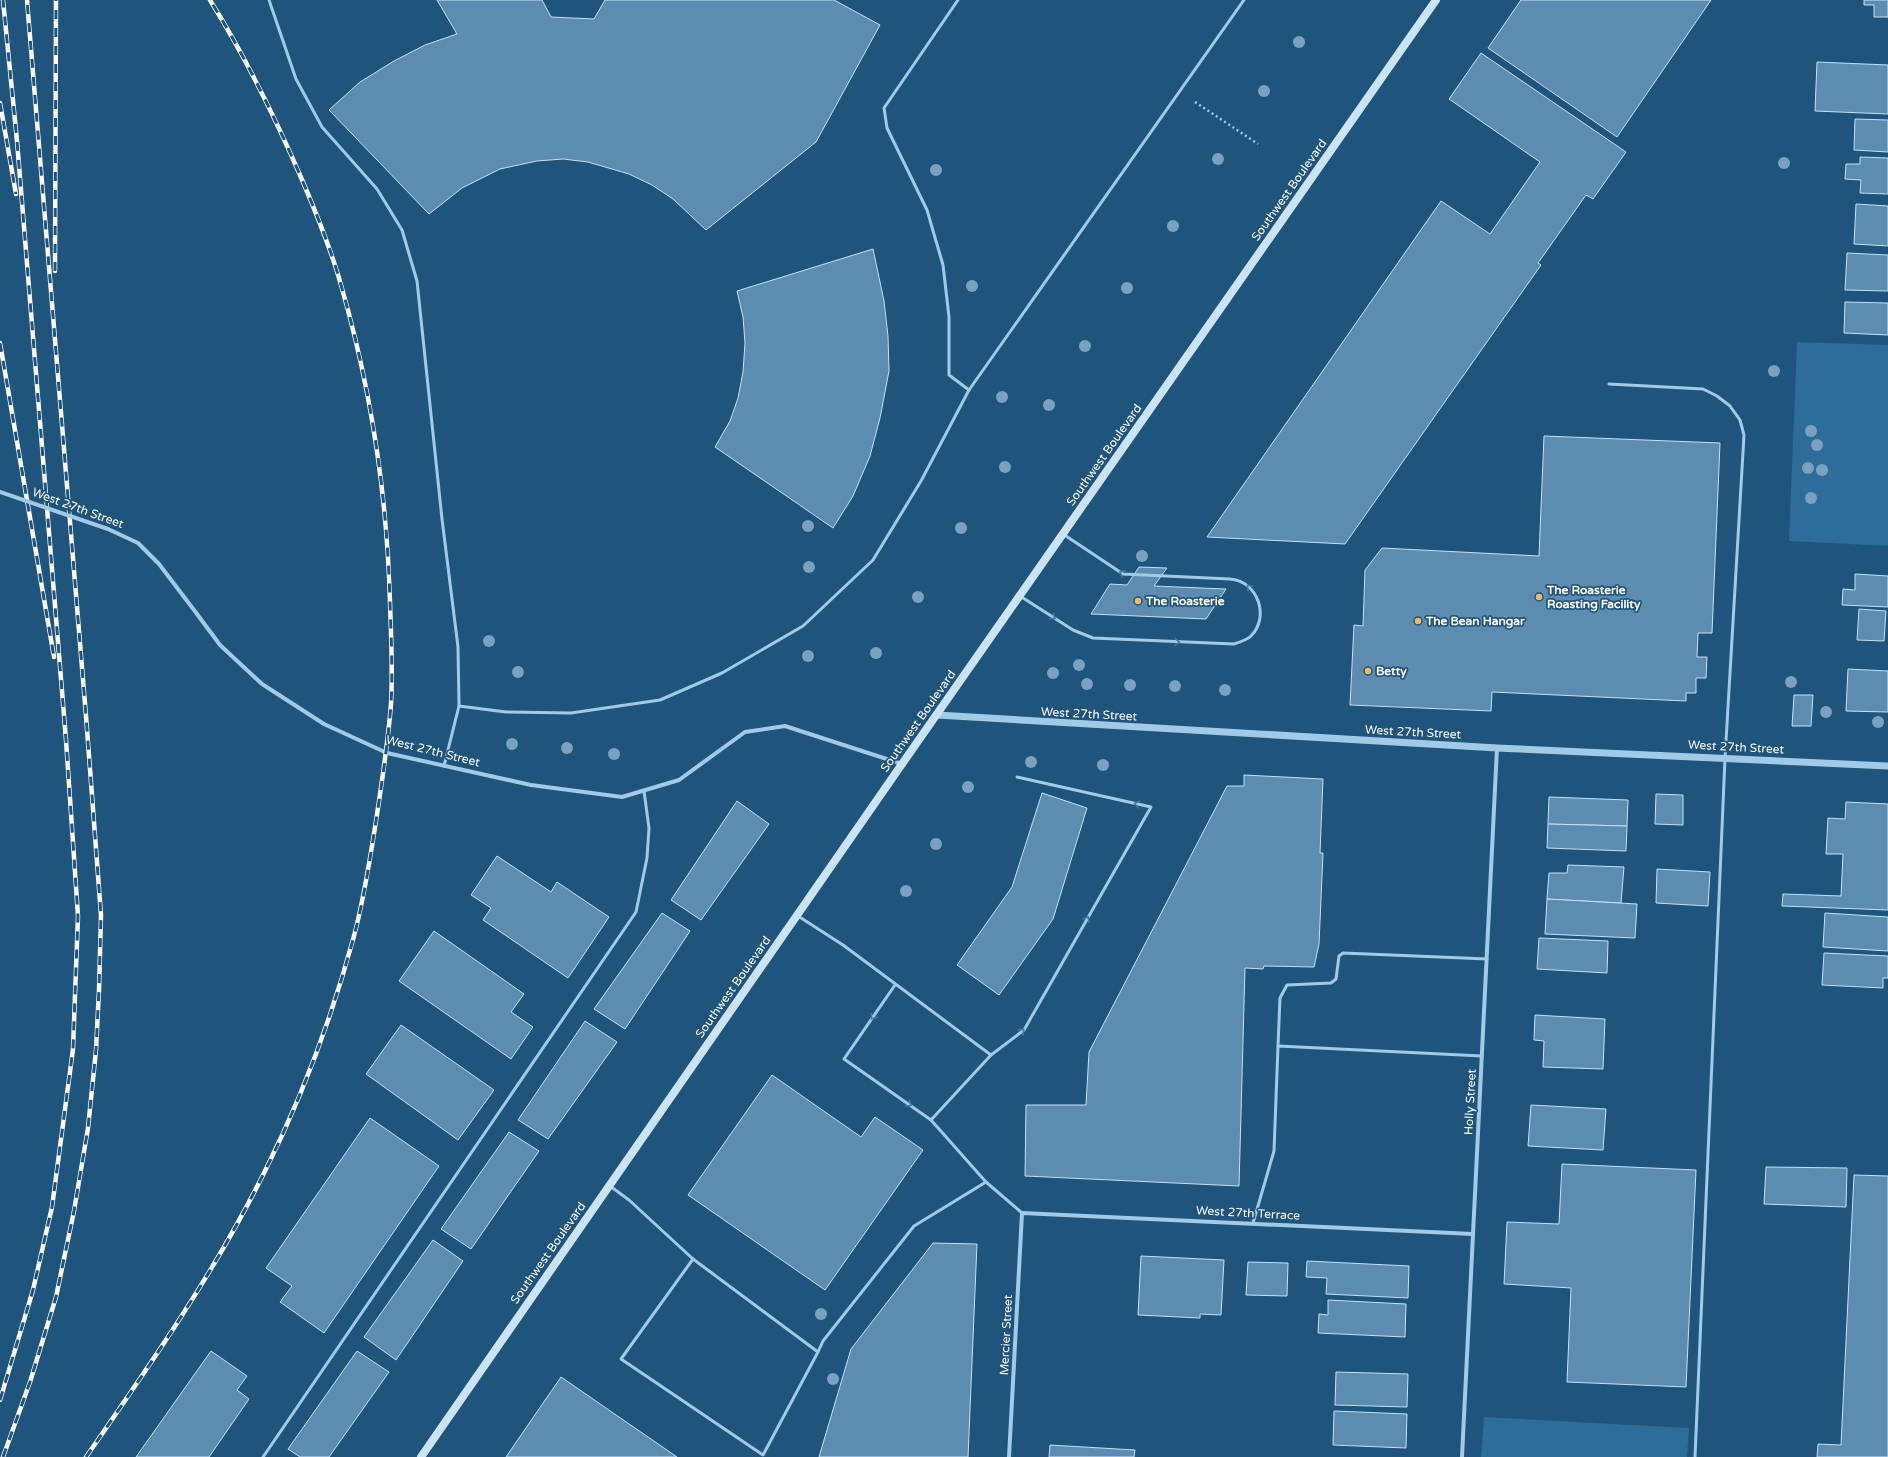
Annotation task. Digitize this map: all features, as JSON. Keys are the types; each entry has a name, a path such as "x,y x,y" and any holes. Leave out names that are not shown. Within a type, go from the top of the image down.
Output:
{"main road":[{"name":"Southwest Boulevard","path":"421,1457 610,1186 796,915 937,716 1436,0"}],"street":[{"name":"West 27th Street","path":"0,492 108,528 138,543 159,564 220,645 262,684 324,724 387,753 531,785 622,797 679,780 745,732 785,726 902,764"},
{"name":"West 27th Street","path":"937,716 1497,748 1888,766"},
{"name":"Holly Street","path":"1462,1457 1497,748"},
{"name":"West 27th Terrace","path":"1022,1213 1473,1234"},
{"name":"Mercier Street","path":"1010,1457 1022,1213"}],"lane":[{"path":"269,0 296,79 322,126 377,189 402,230 417,280 442,519 458,647 459,706 444,766"},
{"path":"958,0 884,108 887,128 927,210 943,265 948,317 948,375 969,390"},
{"path":"459,706 506,712 571,713 660,700 722,673 803,626 873,560 921,481 969,390 1244,0"},
{"path":"1609,384 1703,389 1717,396 1730,406 1740,420 1744,435 1725,758 1695,1457"},
{"path":"1020,596 1073,630 1092,638 1234,644 1247,638 1255,630 1258,622 1258,604 1253,590 1244,582 1230,579 1123,574 1064,534"},
{"path":"931,1120 991,1055 1024,1030 1151,807 1017,776"},
{"path":"263,1457 636,912 646,858 649,828 644,791"},
{"path":"796,915 843,945 991,1055"},
{"path":"1253,1223 1274,1151 1280,998 1287,985 1331,983 1336,979 1339,956 1343,953 1487,959"},
{"path":"895,985 844,1059 931,1120 986,1182 1022,1213"},
{"path":"1278,1046 1482,1056"},
{"path":"693,1259 621,1359 763,1455 823,1341 914,1226 986,1182"},
{"path":"610,1186 629,1200 693,1259 818,1352"}],"path":[{"path":"1180,92 1258,144"}],"shaded area":[{"path":"1797,342 1888,345 1888,546 1789,541"},
{"path":"1484,1417 1689,1428 1687,1457 1481,1457"}],"building":[{"path":"437,0 542,0 551,17 594,19 605,0 834,0 880,25 816,142 706,230 673,199 652,185 629,174 588,162 563,159 537,161 500,169 462,188 429,214 329,110 360,82 394,61 425,45 457,34"},
{"path":"1521,0 1711,0 1617,137 1488,48"},
{"path":"1864,0 1888,0 1888,17 1874,17 1874,5 1864,5"},
{"path":"1481,53 1626,152 1593,199 1586,195 1538,263 1541,265 1345,544 1207,537 1441,201 1490,234 1540,162 1449,99"},
{"path":"1817,62 1888,65 1888,114 1815,111"},
{"path":"1855,119 1888,120 1888,152 1854,150"},
{"path":"1860,157 1888,158 1888,194 1860,193 1861,180 1845,179 1846,164 1860,164"},
{"path":"1856,204 1888,206 1888,246 1854,244"},
{"path":"873,249 884,301 888,336 889,371 880,418 870,456 853,496 833,528 715,447 730,421 738,398 743,372 745,343 743,317 737,291"},
{"path":"1847,253 1888,255 1888,291 1845,290"},
{"path":"1845,302 1888,303 1888,335 1844,333"},
{"name":"The Roasterie Roasting Facility","path":"1544,436 1720,443 1712,633 1698,633 1697,657 1707,657 1706,678 1696,678 1696,693 1686,693 1686,701 1492,692 1491,711 1350,705 1354,625 1363,626 1365,570 1382,548 1539,556"},
{"path":"1139,567 1167,568 1154,586 1226,589 1206,619 1091,614 1110,584 1127,585"},
{"path":"1855,574 1888,576 1888,607 1842,605 1843,589 1855,590"},
{"path":"1859,609 1886,611 1884,641 1857,640"},
{"path":"1848,669 1888,671 1888,712 1846,711"},
{"path":"1794,695 1813,695 1811,726 1792,726"},
{"path":"1244,775 1323,779 1320,853 1323,853 1319,944 1314,967 1264,966 1263,969 1245,968 1239,1186 1025,1176 1026,1105 1086,1105 1089,1052 1227,786 1244,786"},
{"path":"1042,793 1087,808 1053,919 999,995 957,965 1012,887"},
{"path":"1656,794 1683,795 1683,825 1655,824"},
{"path":"1549,797 1628,800 1627,826 1548,824"},
{"path":"737,801 769,824 701,920 671,900"},
{"path":"1846,802 1888,804 1888,910 1782,906 1783,894 1841,896 1843,854 1826,854 1828,818 1845,819"},
{"path":"1548,824 1627,826 1626,851 1547,848"},
{"path":"497,856 551,892 557,882 609,917 568,978 483,920 491,908 471,895"},
{"path":"1568,865 1624,867 1621,903 1547,899 1549,873 1567,873"},
{"path":"1657,869 1710,872 1708,906 1656,903"},
{"path":"1547,899 1637,904 1635,938 1545,934"},
{"path":"662,913 690,931 625,1029 594,1009"},
{"path":"1825,913 1888,917 1888,951 1823,947"},
{"path":"434,931 524,994 511,1012 533,1027 511,1059 399,981"},
{"path":"1539,938 1608,941 1607,973 1537,969"},
{"path":"1824,953 1888,956 1888,978 1883,978 1883,988 1822,985"},
{"path":"1535,1015 1605,1019 1603,1069 1543,1067 1544,1041 1534,1040"},
{"path":"585,1021 617,1042 548,1139 518,1120"},
{"path":"401,1025 494,1090 458,1140 366,1074"},
{"path":"772,1075 861,1137 875,1117 923,1150 825,1290 688,1195"},
{"path":"1531,1105 1606,1109 1603,1150 1528,1146"},
{"path":"370,1118 439,1166 324,1333 280,1302 292,1286 266,1268"},
{"path":"509,1132 539,1151 471,1249 441,1229"},
{"path":"1562,1164 1696,1170 1686,1387 1567,1382 1571,1288 1504,1284 1507,1222 1559,1224"},
{"path":"1766,1167 1847,1168 1846,1207 1764,1204"},
{"path":"1854,1175 1888,1176 1888,1457 1817,1457 1818,1444 1841,1445"},
{"path":"433,1240 463,1261 396,1360 364,1337"},
{"path":"933,1243 977,1244 968,1457 819,1457 851,1349"},
{"path":"1141,1256 1224,1260 1221,1315 1200,1314 1200,1318 1138,1315"},
{"path":"1307,1261 1409,1266 1408,1298 1326,1294 1327,1278 1306,1277"},
{"path":"1248,1262 1288,1263 1287,1296 1246,1295"},
{"path":"1328,1300 1406,1304 1405,1337 1318,1333 1319,1314 1328,1315"},
{"path":"211,1351 247,1376 237,1390 249,1399 209,1457 136,1457"},
{"path":"357,1351 389,1372 329,1457 300,1457 288,1449"},
{"path":"1336,1372 1408,1374 1407,1407 1335,1405"},
{"path":"561,1377 677,1457 506,1457"},
{"path":"1334,1411 1407,1414 1406,1448 1333,1445"},
{"path":"1050,1445 1135,1450 1134,1457 1049,1457"}],"railway":[{"path":"0,1400 33,1290 52,1207 73,1049 78,916 66,740 17,141 3,0"},
{"path":"3,1457 30,1382 56,1297 74,1211 88,1128 96,1050 101,915 27,0"},
{"path":"55,271 56,0"},
{"path":"86,1457 158,1353 225,1245 246,1209 279,1143 304,1085 336,996 358,922 387,748 391,704 392,678 388,561 381,481 369,402 352,324 328,245 293,158 248,66 210,0"},
{"path":"0,103 16,194"},
{"path":"0,343 54,657"}],"place":[{"name":"The Roasterie Roasting Facility","path":"1539,597"},
{"name":"The Roasterie","path":"1138,601"},
{"name":"The Bean Hangar","path":"1418,621"},
{"name":"Betty","path":"1368,671"}]}
